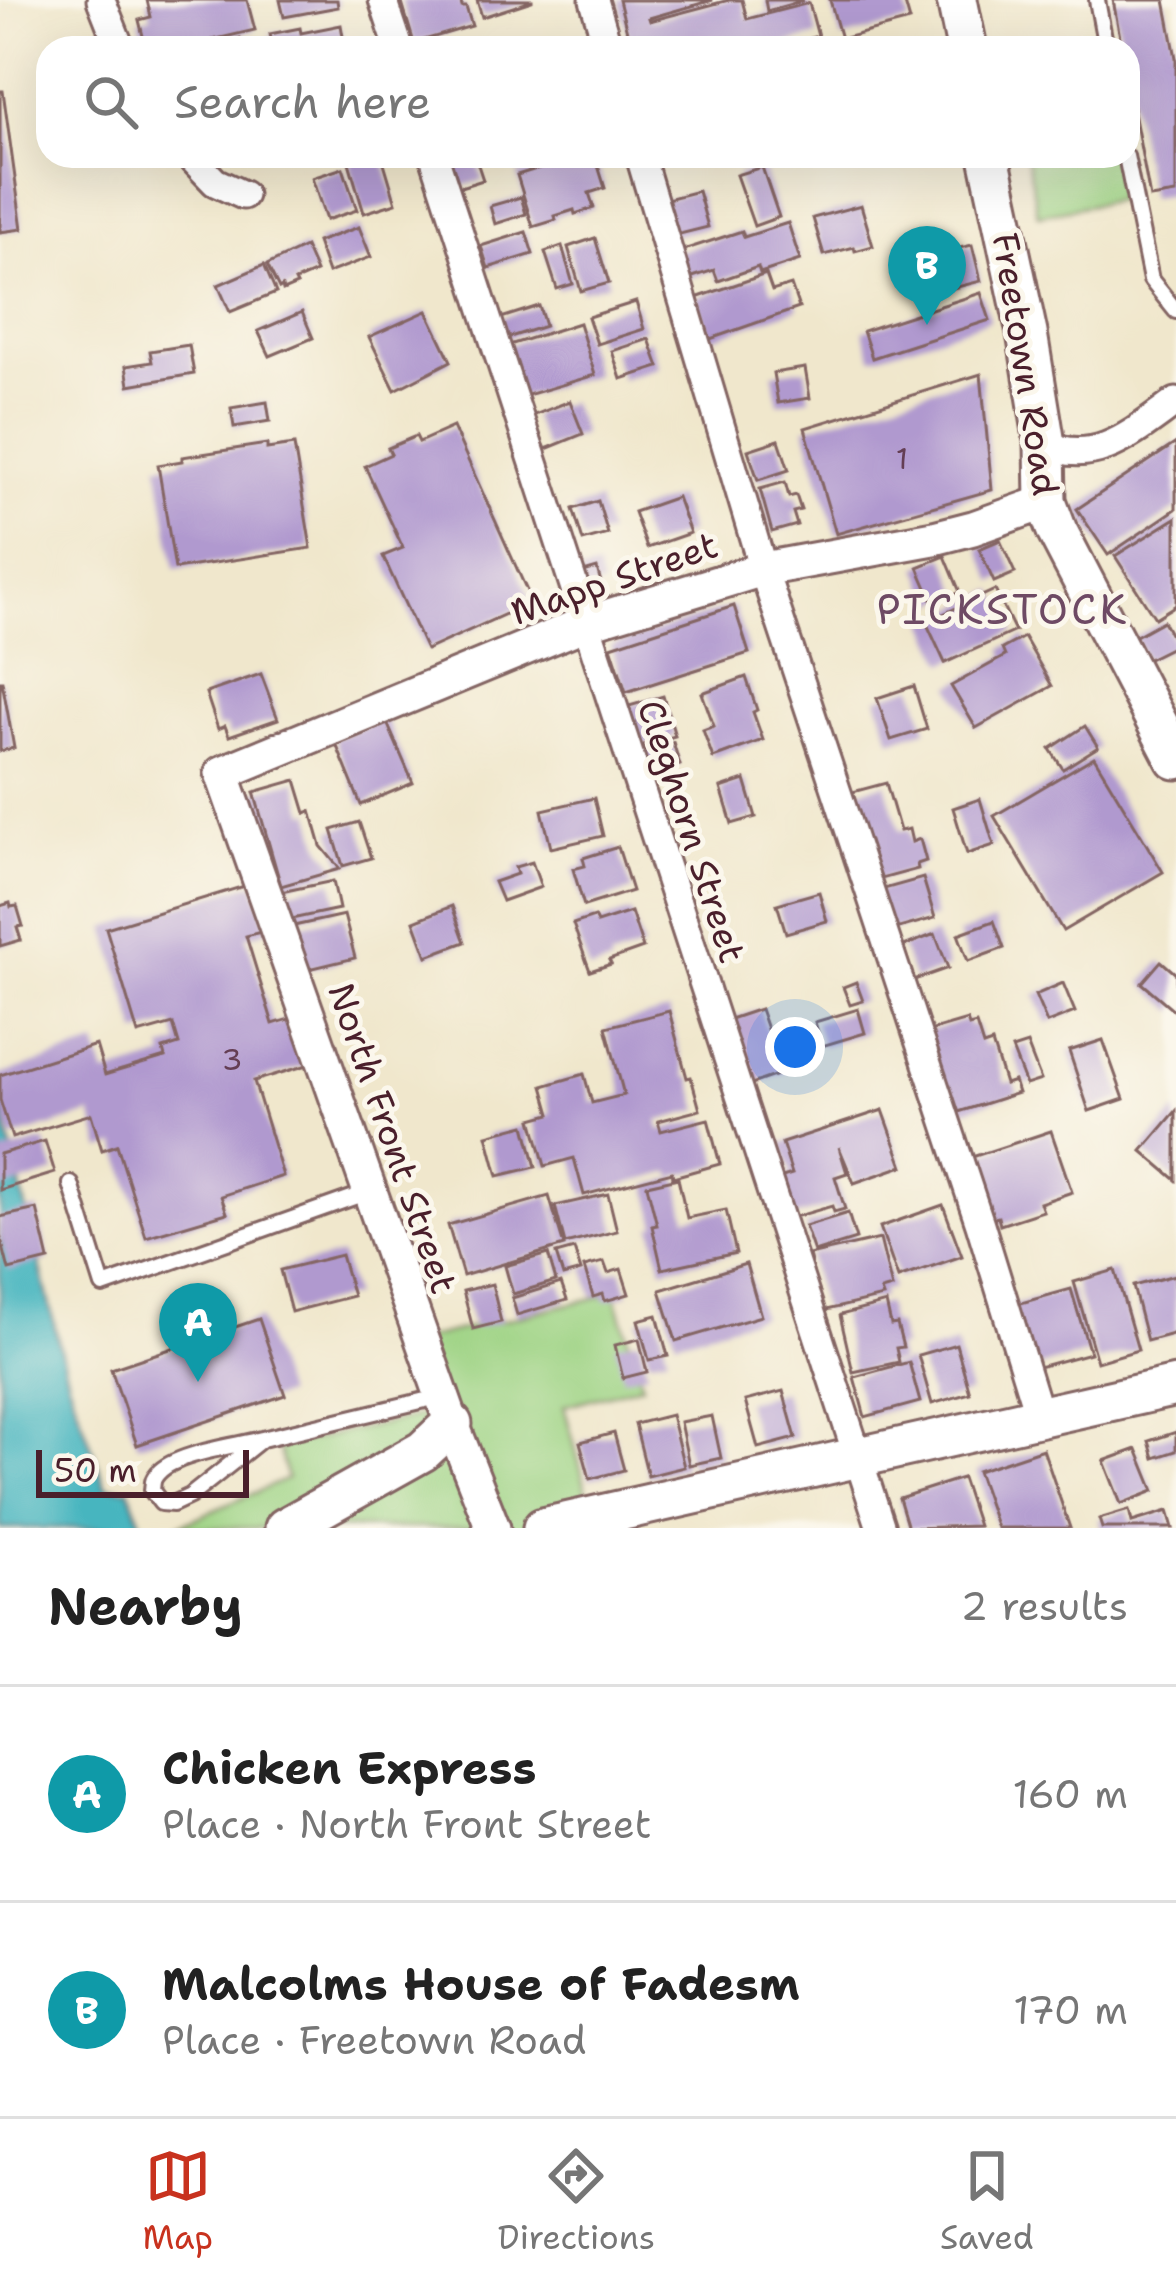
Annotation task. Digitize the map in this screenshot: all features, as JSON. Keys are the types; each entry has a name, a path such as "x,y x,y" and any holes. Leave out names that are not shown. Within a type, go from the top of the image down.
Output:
{"main road":[{"path":"957,0 964,36"},
{"name":"Freetown Road","path":"992,168 1027,333 1045,444 1046,502 1057,532 1176,759"},
{"path":"543,1528 1176,1386"},
{"path":"285,1528 423,1451 447,1410"}],"street":[{"path":"101,0 115,36"},
{"path":"383,0 394,36"},
{"path":"593,0 604,36"},
{"path":"202,168 215,182 242,195"},
{"name":"Cleghorn Street","path":"438,168 881,1528"},
{"path":"644,168 763,568 1039,1416"},
{"path":"1045,444 1062,452 1092,451 1126,436 1176,402"},
{"name":"Mapp Street","path":"222,773 586,623 763,568 934,538 1046,502"},
{"name":"North Front Street","path":"222,773 493,1528"}],"lane":[{"path":"1097,0 1104,36"},
{"path":"1128,168 1151,280 1176,311"},
{"path":"70,1184 103,1286 356,1196"},
{"path":"262,1439 190,1496 173,1504 161,1503 152,1491 154,1477 180,1460 262,1439 447,1410"}],"green space":[{"path":"1028,168 1115,168 1121,199 1038,215"},
{"path":"615,1293 642,1385 564,1406 595,1522 574,1528 173,1528 287,1479 278,1447 428,1414 407,1343"}],"water":[{"path":"0,1101 68,1381 106,1487 129,1489 143,1528 0,1528"}],"building":[{"path":"147,0 247,0 255,30 229,36 143,36 139,20 151,17"},
{"path":"280,0 337,0 338,7 284,17"},
{"path":"401,0 460,0 466,7 472,26 438,36 412,36"},
{"path":"477,0 532,0 532,1 482,17"},
{"path":"619,0 713,0 650,21 729,0 742,0 747,19 809,3 818,36 628,36"},
{"path":"765,0 802,0 802,1 767,11"},
{"path":"830,0 904,0 910,21 840,36"},
{"path":"1113,0 1165,0 1176,58 1176,194 1150,198 1140,144 1140,36 1120,36"},
{"path":"341,25 343,36 270,34 300,28 301,33"},
{"path":"0,91 22,229 0,232"},
{"path":"343,168 357,210 326,220 312,178"},
{"path":"351,168 386,168 396,203 364,213"},
{"path":"448,168 479,168 483,180 454,189"},
{"path":"540,168 599,168 605,188 589,193 594,208 575,214 574,210 533,227 517,175"},
{"path":"762,168 779,217 754,226 736,175"},
{"path":"698,191 708,227 672,236 663,200"},
{"path":"521,197 526,214 495,224 490,206"},
{"path":"861,205 873,246 824,255 813,218"},
{"path":"788,223 800,260 760,273 758,267 718,281 714,270 683,280 674,253 742,231 744,237"},
{"path":"359,227 371,257 328,273 317,242"},
{"path":"526,232 533,254 488,268 481,246"},
{"path":"595,238 609,283 581,291 568,247"},
{"path":"972,245 981,281 934,293 925,256"},
{"path":"562,246 573,284 557,289 545,252"},
{"path":"305,247 316,272 295,281 297,285 279,289 267,265"},
{"path":"264,265 276,293 230,312 218,285"},
{"path":"766,274 772,291 791,285 799,308 710,339 696,298"},
{"path":"981,293 990,320 872,358 863,331"},
{"path":"636,302 644,329 597,344 588,317"},
{"path":"539,306 545,326 507,338 501,318"},
{"path":"427,311 451,361 395,390 369,337"},
{"path":"302,312 313,338 270,356 258,331"},
{"path":"579,323 595,375 518,398 503,347"},
{"path":"649,339 659,367 621,379 612,351"},
{"path":"189,345 194,374 129,385 126,366 152,362 150,351"},
{"path":"805,368 810,398 778,403 773,373"},
{"path":"981,374 992,490 836,534 805,428"},
{"path":"570,401 583,434 546,449 532,416"},
{"path":"267,402 270,421 234,427 231,408"},
{"path":"453,427 532,602 426,650 383,556 403,548 365,466 391,454 388,448 416,436 419,442"},
{"path":"779,440 789,470 758,480 748,450"},
{"path":"1176,443 1176,509 1108,555 1077,509"},
{"path":"267,444 267,449 294,445 311,548 175,569 158,465"},
{"path":"785,482 789,497 796,495 801,510 793,512 797,525 772,532 760,489"},
{"path":"677,497 690,533 647,548 634,512"},
{"path":"598,501 608,534 583,541 573,509"},
{"path":"1176,518 1176,605 1155,618 1115,556"},
{"path":"1000,540 1015,573 994,582 979,549"},
{"path":"945,556 960,592 934,604 918,567"},
{"path":"597,568 602,586 584,591 580,573"},
{"path":"995,590 1015,631 945,663 926,622"},
{"path":"734,606 749,653 626,692 611,646"},
{"path":"1163,621 1176,645 1146,660 1134,637"},
{"path":"1024,637 1052,686 976,728 951,686 1005,656 1002,649"},
{"path":"261,674 278,719 229,736 225,726 218,729 206,693"},
{"path":"746,677 763,740 713,758 703,730 714,726 702,693"},
{"path":"0,681 14,748 0,751"},
{"path":"914,686 927,729 891,740 877,698"},
{"path":"663,696 675,736 630,749 619,709"},
{"path":"385,718 413,783 361,805 334,739"},
{"path":"1085,726 1098,747 1063,769 1050,749"},
{"path":"673,742 680,765 642,777 634,754"},
{"path":"1094,757 1163,872 1063,931 994,816"},
{"path":"296,780 321,846 340,869 281,886 254,792"},
{"path":"745,780 756,817 732,824 721,788"},
{"path":"886,783 900,831 909,829 912,842 920,839 926,861 917,864 918,869 870,882 845,794"},
{"path":"594,798 603,836 551,848 542,810"},
{"path":"980,799 994,845 967,854 953,808"},
{"path":"359,822 371,858 343,866 332,830"},
{"path":"618,847 632,891 584,906 573,869 585,866 583,858"},
{"path":"532,862 541,887 502,901 494,882 517,874 515,867"},
{"path":"923,878 935,918 885,932 873,892"},
{"path":"333,881 339,909 287,920 281,892"},
{"path":"254,883 268,930 246,936 273,1024 296,1017 311,1064 254,1081 283,1176 221,1196 227,1213 146,1237 117,1145 102,1150 91,1114 12,1138 0,1100 0,1075 96,1045 105,1075 165,1057 163,1049 179,1044 173,1024 138,1034 106,928"},
{"path":"819,892 827,921 786,933 777,904"},
{"path":"0,906 17,906 23,926 17,927 21,940 0,946"},
{"path":"452,906 465,942 427,956 414,921"},
{"path":"631,912 643,948 590,971 573,924 594,917 597,923"},
{"path":"344,915 355,958 305,970 294,926"},
{"path":"994,921 1004,948 968,961 958,934"},
{"path":"935,934 948,968 914,980 901,947"},
{"path":"1161,961 1176,974 1176,1012 1142,983"},
{"path":"856,982 863,1001 850,1005 843,987"},
{"path":"1063,983 1075,1012 1047,1023 1035,995"},
{"path":"760,1009 775,1052 801,1043 808,1064 746,1086 724,1021"},
{"path":"858,1009 865,1033 822,1046 815,1022"},
{"path":"669,1011 700,1110 658,1121 661,1131 708,1119 720,1164 584,1195 574,1158 545,1166 532,1119 551,1114 543,1086 584,1074 592,1103 624,1095 606,1027"},
{"path":"967,1020 969,1026 976,1024 983,1046 992,1043 1005,1084 1014,1081 1018,1093 946,1116 919,1034"},
{"path":"1103,1040 1124,1099 1089,1111 1069,1051"},
{"path":"1027,1044 1041,1080 1026,1085 1012,1049"},
{"path":"883,1110 903,1166 854,1183 839,1147 847,1173 835,1177 845,1209 834,1212 832,1206 788,1219 776,1179 792,1174 782,1143"},
{"path":"1176,1111 1176,1180 1142,1151"},
{"path":"525,1125 536,1167 498,1176 487,1135"},
{"path":"1051,1131 1072,1192 1040,1203 1043,1211 1000,1225 998,1217 990,1219 969,1158"},
{"path":"45,1141 55,1173 0,1190 0,1154"},
{"path":"678,1178 687,1218 726,1210 736,1253 662,1269 647,1185"},
{"path":"608,1194 617,1231 565,1244 555,1206"},
{"path":"549,1196 564,1246 463,1276 448,1225"},
{"path":"943,1205 962,1256 898,1278 880,1227"},
{"path":"37,1209 49,1260 9,1270 0,1217"},
{"path":"848,1213 856,1239 814,1252 805,1226"},
{"path":"880,1239 892,1288 881,1291 883,1297 822,1311 809,1255"},
{"path":"574,1249 581,1271 563,1276 556,1254"},
{"path":"548,1254 556,1281 513,1294 505,1266"},
{"path":"341,1255 353,1296 291,1312 280,1270"},
{"path":"604,1262 608,1273 621,1269 629,1294 605,1301 603,1294 593,1297 584,1267"},
{"path":"746,1264 761,1316 676,1341 660,1290"},
{"path":"1115,1270 1138,1350 1097,1362 1074,1282"},
{"path":"1175,1275 1176,1333 1147,1341 1133,1286"},
{"path":"561,1283 567,1300 517,1315 512,1298"},
{"path":"492,1284 501,1322 473,1329 463,1291"},
{"path":"1071,1289 1090,1353 1028,1370 1010,1306"},
{"path":"886,1303 903,1347 896,1348 899,1362 853,1372 840,1315"},
{"path":"657,1315 668,1356 649,1360 638,1320"},
{"path":"259,1319 285,1395 137,1445 111,1369"},
{"path":"639,1339 647,1372 623,1378 615,1345"},
{"path":"956,1344 970,1393 932,1404 918,1355"},
{"path":"909,1362 920,1402 865,1417 854,1377"},
{"path":"783,1391 796,1438 758,1448 745,1401"},
{"path":"671,1415 684,1467 648,1476 635,1424"},
{"path":"712,1416 721,1458 689,1465 680,1422"},
{"path":"1176,1432 1176,1451 1154,1458 1149,1441"},
{"path":"614,1433 624,1470 590,1479 580,1442"},
{"path":"1043,1449 1070,1528 997,1528 977,1471"},
{"path":"1137,1449 1154,1491 1121,1504 1104,1461"},
{"path":"962,1478 978,1526 908,1528 899,1498"},
{"path":"1129,1510 1132,1522 1168,1511 1173,1528 1102,1528 1099,1519"}],"place":[{"name":"Malcolms House of Fadesm","path":"927,325"},
{"name":"Chicken Express","path":"198,1382"}],"district":[{"name":"PICKSTOCK","path":"1003,609"}]}
